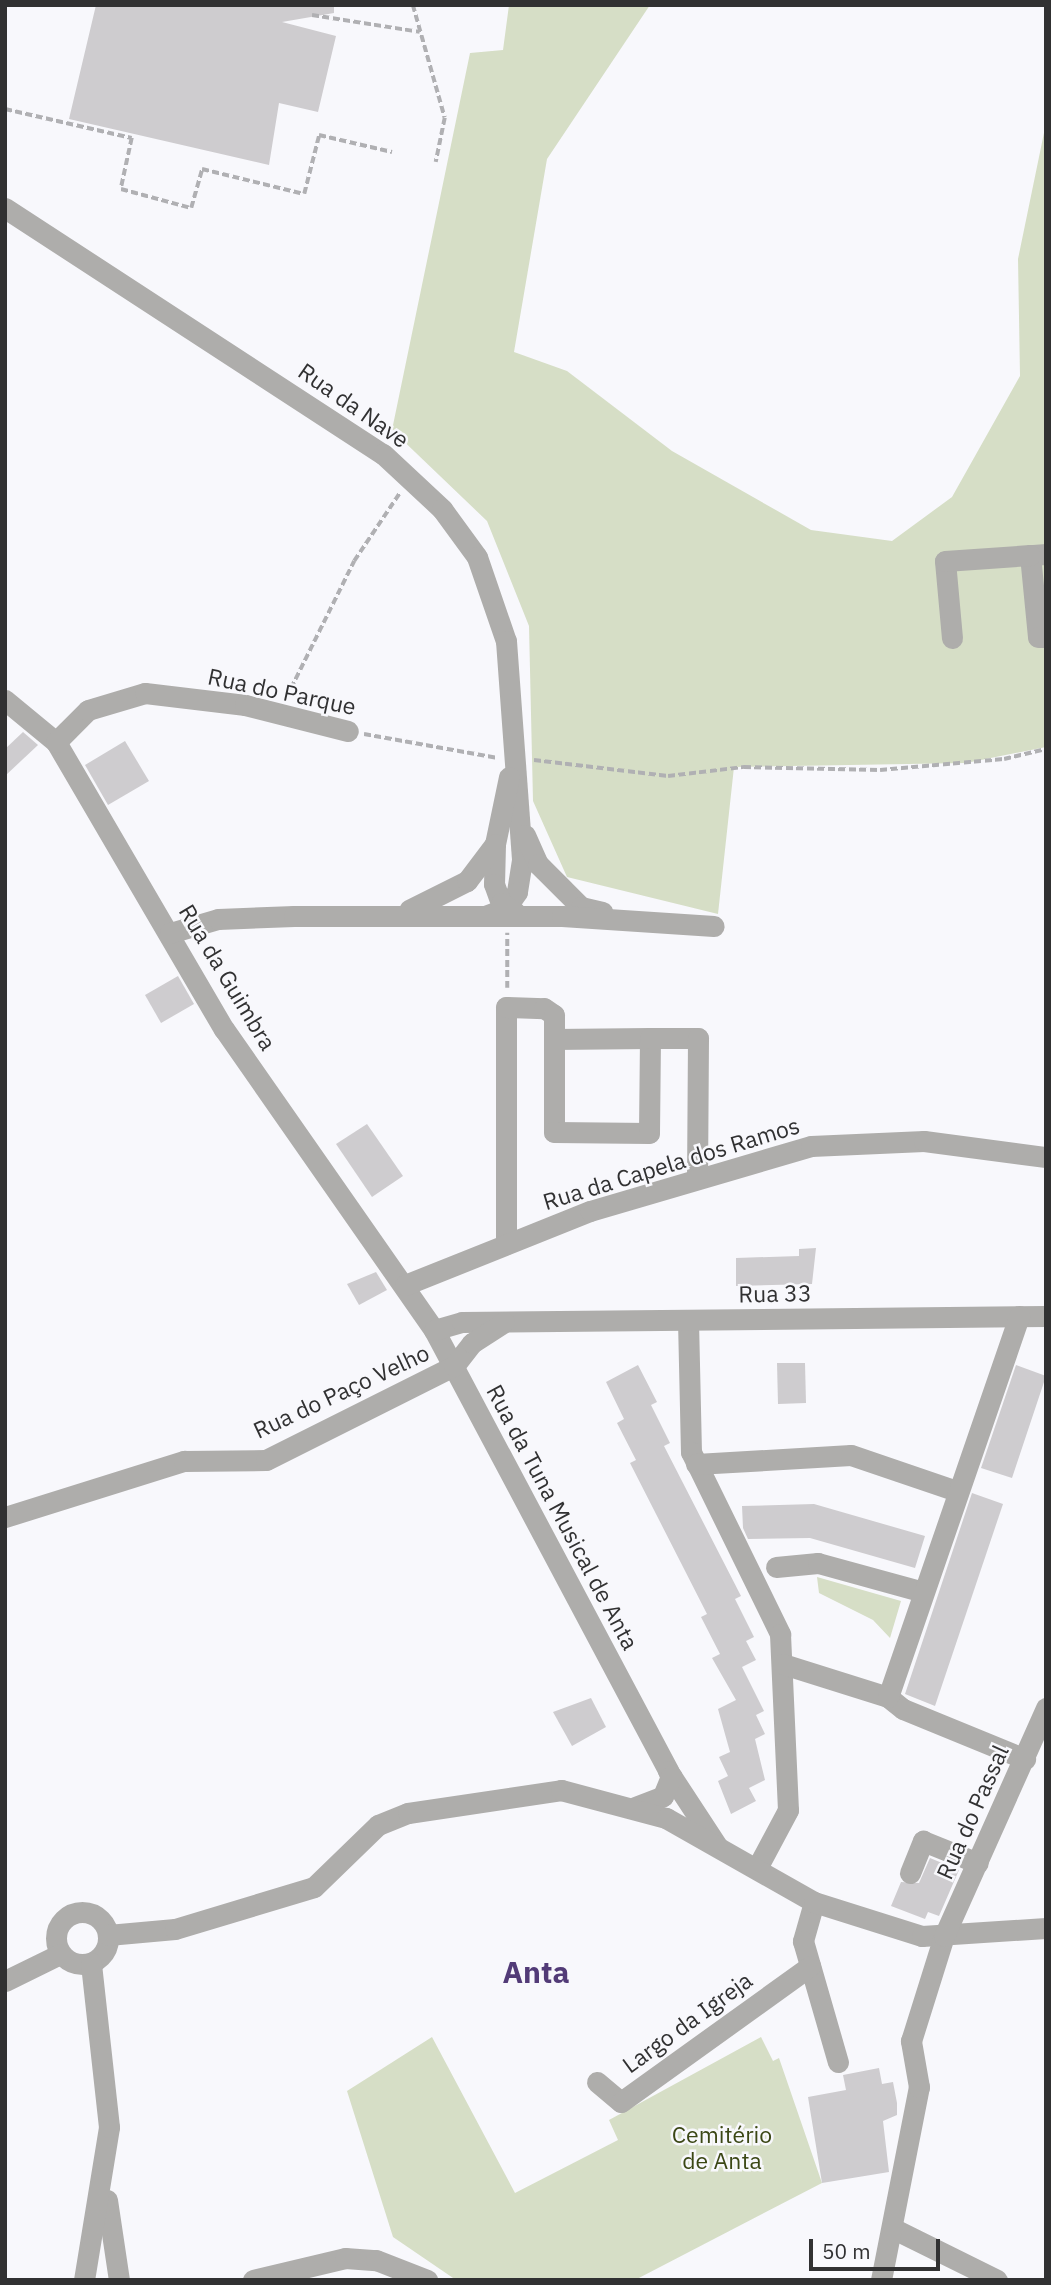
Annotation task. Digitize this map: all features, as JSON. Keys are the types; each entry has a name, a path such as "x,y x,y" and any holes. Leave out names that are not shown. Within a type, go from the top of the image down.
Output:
{"street":[{"name":"Rua da Nave","path":"5,208 383,453 442,509 495,595 506,641 512,758 520,816 520,871 512,914"},
{"path":"953,638 945,561 1038,555 1038,637 1046,637"},
{"name":"Rua do Parque","path":"56,742 88,710 145,693 281,714 348,732"},
{"name":"Rua da Guimbra","path":"5,700 56,742 224,1029 405,1285"},
{"name":"Rua da Nave","path":"512,758 495,844 494,884 512,914"},
{"name":"Rua da Nave","path":"520,816 538,864 581,907 626,919"},
{"name":"Rua da Nave","path":"383,916 449,892 467,881 495,844"},
{"name":"Rua da Nave","path":"170,933 218,919 512,914 713,926"},
{"path":"506,1244 506,1007 544,1008 554,1015 554,1132 649,1133 650,1038"},
{"path":"554,1039 698,1038 697,1179"},
{"name":"Rua da Capela dos Ramos","path":"405,1285 506,1244 697,1179 811,1146 876,1140 1046,1157"},
{"name":"Rua da Tuna Musical de Anta","path":"405,1285 454,1366 671,1776 718,1846"},
{"path":"888,1697 1019,1316"},
{"name":"Rua 33","path":"434,1330 504,1322 1046,1316"},
{"path":"688,1320 696,1464 769,1607 783,1664 788,1810 757,1868"},
{"path":"454,1366 472,1343 504,1322"},
{"name":"Rua do Paço Velho","path":"5,1517 184,1461 266,1460 454,1366"},
{"path":"696,1464 850,1455 957,1491"},
{"path":"776,1567 818,1563 923,1592"},
{"path":"783,1664 888,1697 903,1709 1025,1759"},
{"name":"Rua do Passal","path":"881,2280 919,2087 911,2041 944,1936 1046,1708"},
{"path":"635,1807 659,1799 671,1776"},
{"path":"108,1936 175,1929 314,1887 378,1825 408,1813 561,1790 635,1807 666,1818 814,1902 922,1937 1046,1928"},
{"path":"666,1818 679,1812 686,1798"},
{"path":"910,1873 923,1842 978,1863"},
{"path":"814,1902 803,1941 838,2062"},
{"path":"77,1913 101,1920 108,1936 104,1952 91,1963 74,1964 60,1954 58,1928 77,1913"},
{"path":"5,1981 60,1954"},
{"path":"91,1963 106,2061 104,2180 119,2280"},
{"name":"Largo da Igreja","path":"597,2082 621,2102 810,1966"},
{"path":"84,2280 104,2180"},
{"path":"892,2228 998,2280"},
{"path":"253,2280 345,2258 376,2260 427,2280"}],"path":[{"path":"413,5 445,118 436,162"},
{"path":"312,15 421,32"},
{"path":"5,109 132,138 121,189 191,208 202,169 304,194 319,135 392,152"},
{"path":"281,714 354,561 410,478"},
{"name":"Rua do Parque","path":"348,732 512,758 667,776 744,768 880,770 1004,760 1046,749"},
{"path":"506,1007 512,914"}],"green space":[{"path":"509,5 650,5 547,159 514,352 567,371 672,451 811,530 892,541 952,497 1020,376 1018,259 1046,123 1046,747 966,763 734,767 718,914 567,877 533,801 529,626 487,521 392,430 470,53 503,50"},
{"path":"817,1577 901,1601 890,1638 873,1620 819,1593"},
{"name":"Cemitério de Anta","path":"432,2037 515,2193 618,2140 609,2120 761,2037 773,2061 779,2058 822,2183 635,2280 456,2280 393,2237 347,2091"}],"building":[{"path":"96,5 334,5 334,13 282,22 336,36 318,112 279,103 269,165 69,119"},
{"path":"23,732 38,745 5,776 5,749"},
{"path":"125,741 149,781 108,805 85,765"},
{"path":"178,976 194,1004 161,1023 145,995"},
{"path":"367,1124 403,1176 372,1197 336,1144"},
{"path":"816,1248 812,1284 736,1286 736,1258 799,1256 799,1249"},
{"path":"376,1272 387,1290 359,1305 347,1284"},
{"path":"777,1363 805,1363 806,1403 778,1404"},
{"path":"638,1365 657,1402 651,1405 670,1443 664,1446 741,1596 735,1599 754,1637 746,1641 756,1660 742,1667 764,1711 756,1715 765,1734 755,1739 765,1780 749,1788 756,1801 731,1814 718,1781 728,1776 719,1757 730,1752 718,1709 736,1700 712,1658 720,1654 701,1617 707,1614 630,1463 636,1460 617,1423 624,1419 606,1382"},
{"path":"1016,1365 1046,1376 1012,1478 981,1468"},
{"path":"972,1493 1003,1504 935,1706 905,1694"},
{"path":"814,1504 925,1536 915,1568 810,1538 748,1539 743,1528 742,1506"},
{"path":"591,1698 606,1727 572,1746 553,1712"},
{"path":"930,1858 959,1870 939,1916 928,1912 925,1919 891,1906 901,1882 919,1883"},
{"path":"879,2068 882,2084 893,2082 897,2103 897,2115 883,2121 889,2172 822,2183 808,2097 846,2090 843,2075"}],"district":[{"name":"Anta","path":"536,1972"}]}
